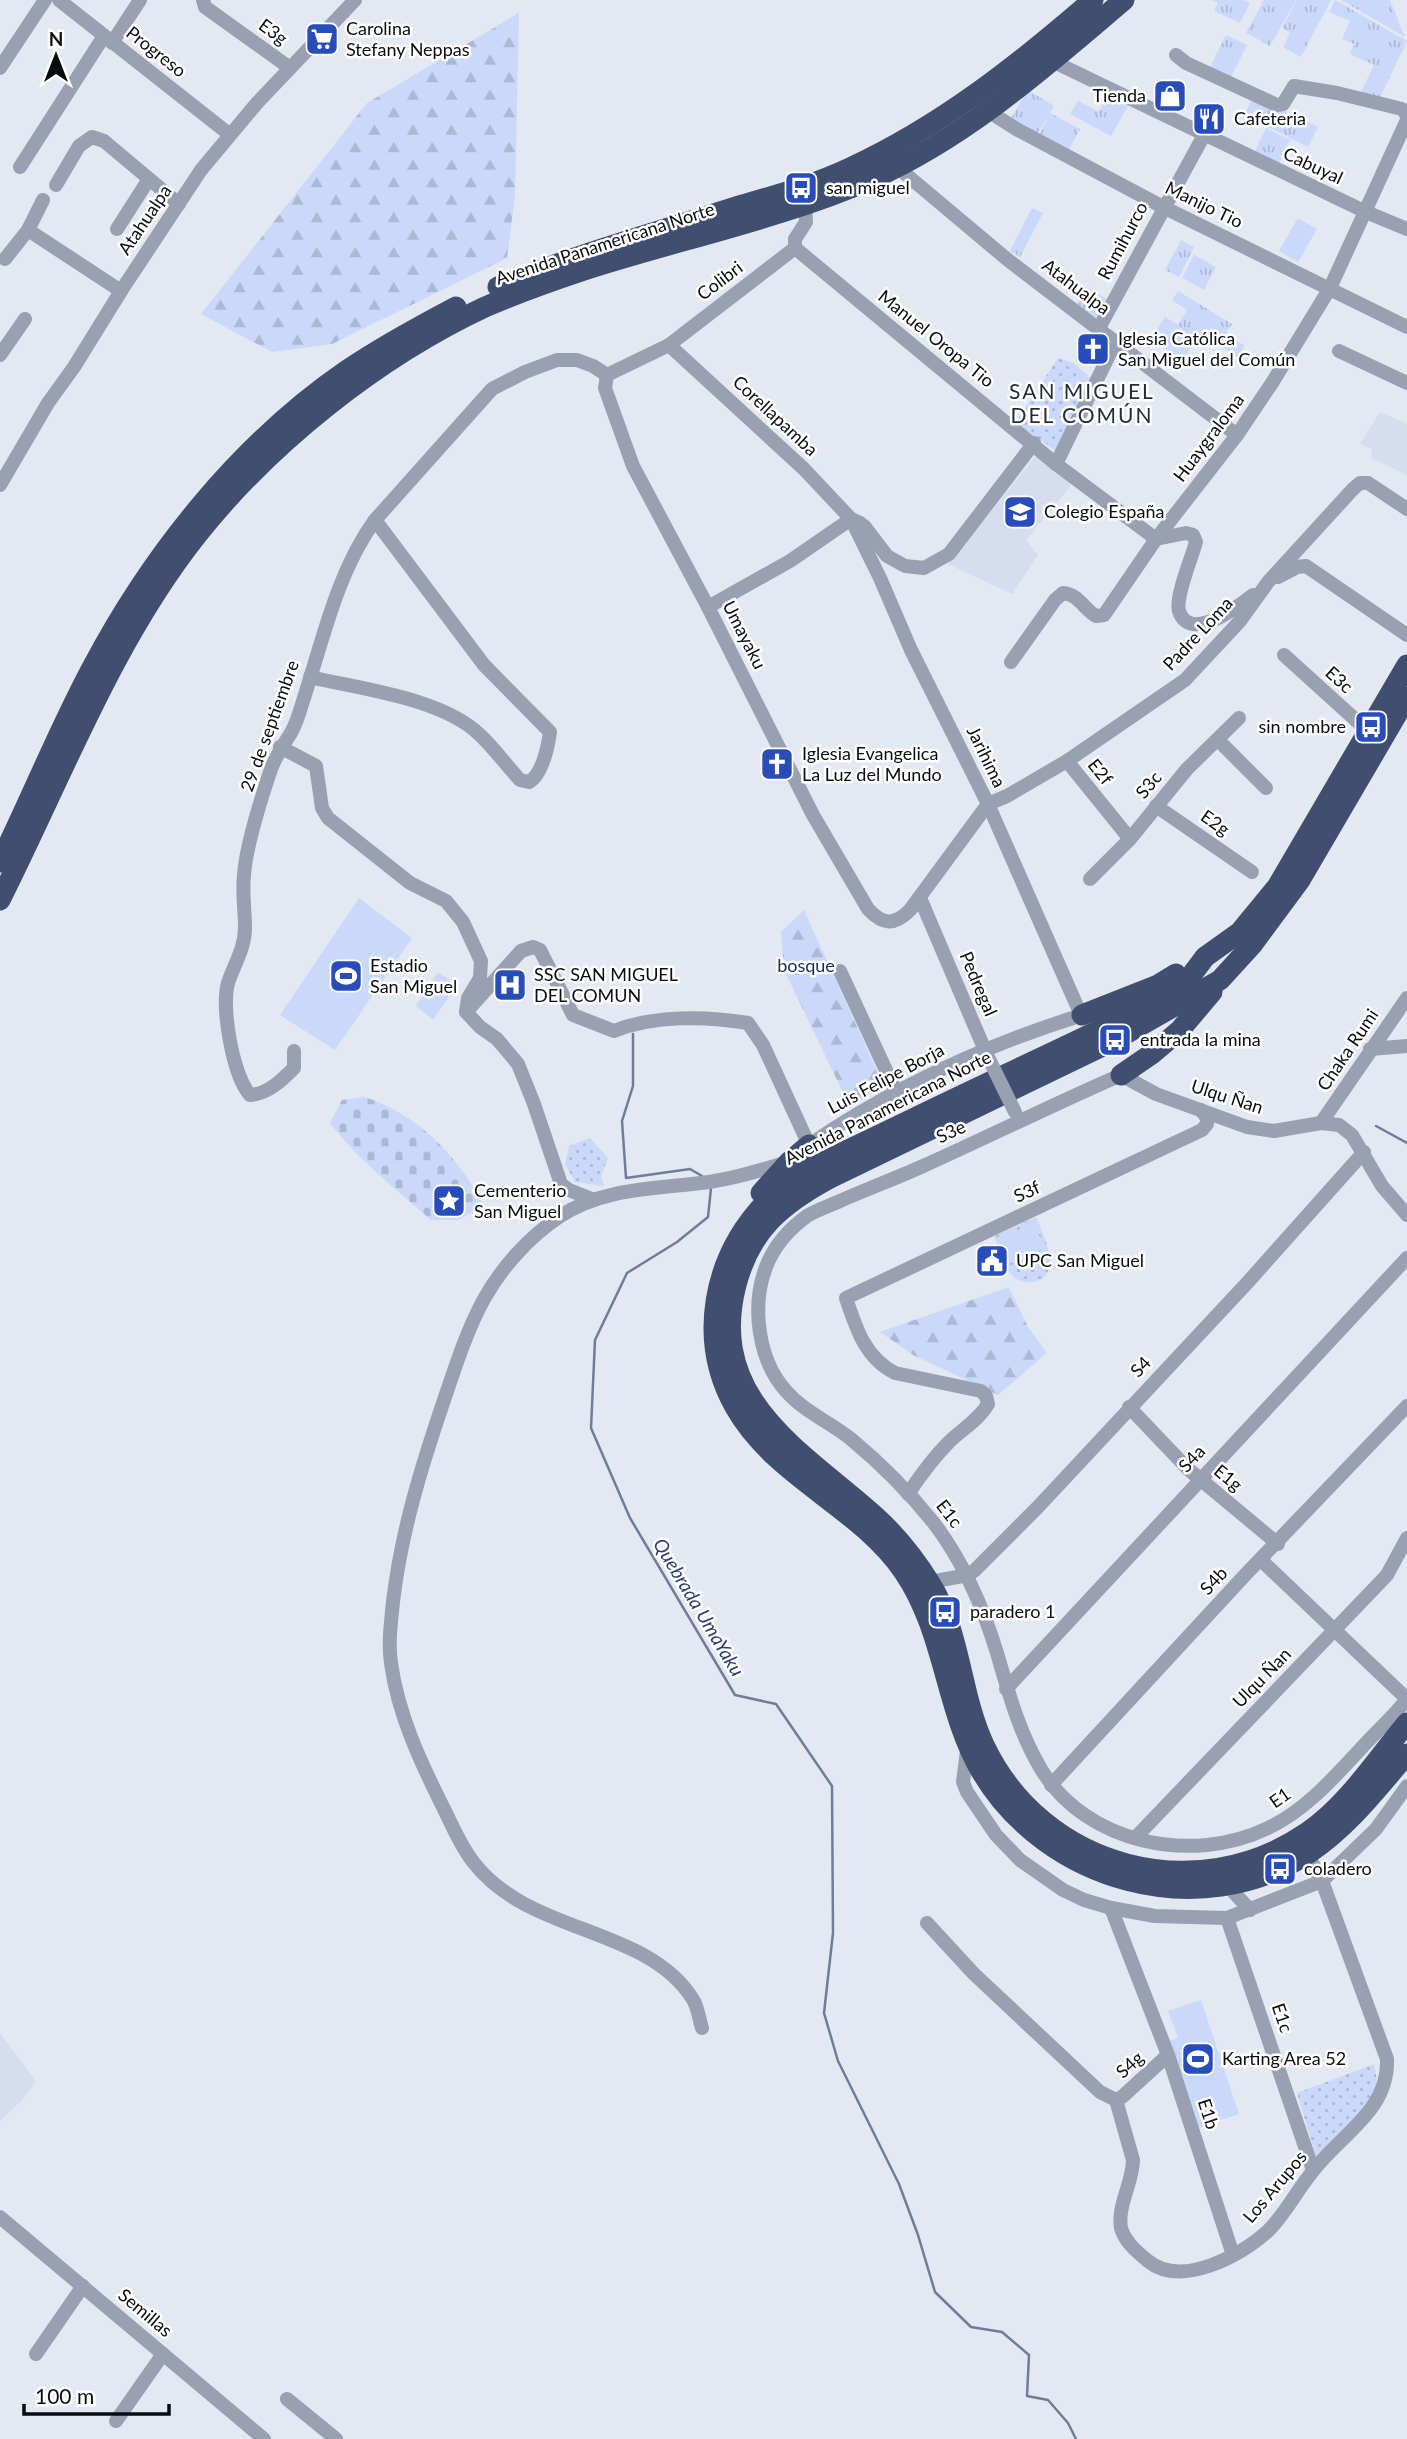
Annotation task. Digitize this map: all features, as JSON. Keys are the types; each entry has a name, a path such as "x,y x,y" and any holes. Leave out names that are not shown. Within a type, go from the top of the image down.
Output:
{"highway":[{"name":"Avenida Panamericana Norte","path":"0,862 93,667 125,611 169,546 226,477 285,419 344,372 394,340 487,291 573,258 801,188 888,150 973,98 1093,0"},
{"name":"Avenida Panamericana Norte","path":"0,900 106,681 153,599 196,536 259,466 296,430 372,372 484,308 585,270 805,206 876,177 949,137 988,111 1124,0"},
{"name":"Avenida Panamericana Norte","path":"1407,665 1277,887 1240,932 1205,957 1189,977 1159,1001 829,1160 783,1188 766,1201 727,1259 714,1307 713,1327 716,1356 729,1395 742,1418 771,1452 855,1520 902,1568 926,1616 940,1654 951,1700 980,1769 1017,1819 1046,1843 1094,1868 1137,1884 1185,1889 1228,1886 1280,1869 1307,1854 1356,1813 1407,1754"},
{"name":"Avenida Panamericana Norte","path":"1407,697 1300,880 1252,945 1220,980 1115,1040 1000,1094 789,1202 774,1216 743,1264 734,1294 731,1339 740,1373 751,1399 788,1444 879,1519 930,1582 949,1625 983,1744 1009,1786 1037,1815 1071,1841 1103,1856 1137,1867 1166,1872 1201,1871 1261,1858 1309,1831 1335,1810 1407,1723"},
{"path":"1081,1015 1158,985 1205,957"},
{"path":"1121,1075 1180,1030 1220,980"},
{"path":"751,1221 763,1190 809,1145"}],"street":[{"path":"0,68 45,0"},
{"name":"Progreso","path":"60,0 229,134"},
{"path":"20,167 108,39 140,0"},
{"name":"E3g","path":"203,0 205,7 290,68"},
{"name":"Atahualpa","path":"2,479 48,403 75,366 178,204 229,134 355,0"},
{"name":"Huaygraloma","path":"1011,662 1055,600 1063,593 1076,597 1096,616 1104,615 1156,539 1237,435 1330,289 1407,120 1402,109 1337,93 1294,86 1283,104 1277,105 1186,63 1176,55"},
{"name":"Cabuyal","path":"1052,61 1366,212 1407,229"},
{"name":"Manijo Tio","path":"988,111 1018,130 1163,207 1407,327"},
{"name":"Rumihurco","path":"1099,328 1204,135"},
{"path":"56,186 79,146 92,137 104,141 178,204"},
{"name":"Atahualpa","path":"896,166 1008,260 1237,435"},
{"path":"117,229 149,179"},
{"path":"5,260 28,230 43,200"},
{"path":"795,248 795,239 806,222 805,206"},
{"path":"28,230 121,291"},
{"name":"Colibri","path":"669,345 795,248"},
{"name":"Manuel Oropa Tio","path":"795,248 1034,443 1056,464 1156,539"},
{"path":"0,355 24,319"},
{"path":"1056,464 1116,341"},
{"path":"607,375 669,345"},
{"name":"Corellapamba","path":"669,345 804,469 851,519"},
{"path":"1339,351 1407,383"},
{"name":"29 de septiembre","path":"294,1051 294,1068 289,1073 271,1088 250,1095 244,1088 230,1045 226,1014 227,986 239,956 245,929 244,873 269,774 280,747 293,730 345,574 375,520 492,389 524,372 557,360 577,360 607,375"},
{"name":"Umayaku","path":"607,375 605,388 633,466 813,815 868,909 877,919 891,922 902,918 920,898"},
{"path":"708,607 790,561 851,519 865,527 887,556 905,566 924,568 949,554 1034,443"},
{"name":"Padre Loma","path":"988,804 1067,761 1185,680 1240,621 1268,582 1360,483 1368,483 1407,509"},
{"name":"Jarihima","path":"851,519 911,650 988,804 1081,1015"},
{"path":"310,677 423,704 453,718 478,733 520,780 528,782 534,779 548,746 550,732 484,665 375,520"},
{"path":"1156,539 1186,533 1193,536 1196,542 1180,597 1179,611 1186,620 1199,625 1211,622 1251,597 1268,582 1297,567 1306,566 1407,635"},
{"name":"E3c","path":"1284,655 1369,732"},
{"name":"S3c","path":"1090,879 1130,839 1187,769 1239,718"},
{"path":"1218,740 1266,788"},
{"path":"280,747 316,766 322,808 328,818 410,883 446,901 463,922 481,961 480,978 468,998 466,1012"},
{"name":"E2f","path":"1067,761 1130,839"},
{"path":"920,898 988,804"},
{"name":"E2g","path":"1156,806 1252,872"},
{"name":"Pedregal","path":"920,898 986,1052 1018,1116"},
{"path":"466,1012 521,951 533,947 540,950 573,1015 614,1031 631,1024 655,1021 708,1019 748,1023 763,1045 809,1145"},
{"path":"840,971 897,1094"},
{"name":"Chaka Rumi","path":"1321,1123 1407,998"},
{"path":"466,1012 480,1027 497,1039 517,1064 534,1104 561,1184 594,1200"},
{"name":"Luis Felipe Borja","path":"809,1145 846,1120 897,1094 986,1052 1081,1015"},
{"path":"1370,1049 1407,1046"},
{"name":"Ulqu Ñan","path":"1121,1075 1156,1094 1247,1127 1274,1131 1321,1123"},
{"name":"S3e","path":"799,1223 811,1213 920,1167 1018,1116 1121,1075"},
{"name":"S3f","path":"908,1494 924,1470 948,1443 984,1412 988,1404 986,1396 981,1391 895,1373 882,1367 871,1356 858,1332 846,1298 1202,1130 1207,1124 1207,1118 1201,1110"},
{"path":"1321,1123 1339,1125 1352,1135 1382,1186 1407,1214"},
{"name":"S4","path":"968,1575 1037,1508 1248,1282 1364,1152"},
{"path":"702,2028 694,2000 666,1969 629,1948 540,1914 494,1885 474,1863 414,1750 390,1661 390,1633 397,1570 419,1475 461,1349 485,1297 517,1251 560,1216 594,1200 635,1190 712,1182 789,1162"},
{"name":"E1c","path":"799,1223 778,1244 766,1266 760,1288 759,1322 766,1357 773,1373 787,1392 880,1463 932,1521 968,1575 996,1651 1006,1689 1030,1749 1051,1785 1079,1811 1106,1827 1135,1838"},
{"name":"S4a","path":"1006,1689 1407,1258"},
{"name":"S4b","path":"1051,1785 1407,1406"},
{"name":"E1g","path":"1129,1407 1200,1479 1278,1544"},
{"name":"Ulqu Ñan","path":"1135,1838 1387,1575 1407,1538"},
{"path":"1261,1560 1407,1699"},
{"path":"930,1582 968,1575"},
{"name":"E1","path":"1135,1838 1170,1846 1207,1844 1250,1836 1272,1827 1315,1797 1407,1699"},
{"path":"968,1742 963,1782 975,1806 996,1835 1020,1860 1063,1890 1111,1908 1155,1916 1227,1918 1322,1881 1376,1829 1407,1786"},
{"name":"Los Arupos","path":"1116,2100 1133,2160 1121,2218 1122,2229 1128,2242 1152,2264 1171,2272 1202,2269 1233,2255 1267,2232 1291,2204 1313,2170 1367,2113 1380,2096 1388,2076 1387,2059 1322,1881 1307,1854"},
{"path":"1228,1886 1250,1910"},
{"name":"E1b","path":"1111,1908 1168,2055 1233,2255"},
{"name":"E1c","path":"1227,1918 1313,2170"},
{"path":"927,1923 974,1973 1100,2092 1116,2100"},
{"name":"S4g","path":"1116,2100 1168,2055"},
{"name":"Semillas","path":"0,2217 163,2354 246,2433 264,2439"},
{"path":"36,2354 83,2286"},
{"path":"116,2421 163,2354"},
{"path":"287,2399 336,2439"}],"shaded area":[{"path":"1380,412 1407,424 1407,475 1371,458 1372,449 1360,444"},
{"name":"Colegio España","path":"1039,452 1073,483 1026,540 1038,555 1012,594 948,564"},
{"path":"0,2033 36,2081 21,2101 0,2121"}],"green space":[{"path":"1212,0 1243,0 1250,3 1240,23 1214,11 1218,3"},
{"path":"1264,0 1296,0 1270,46 1246,33"},
{"path":"1297,0 1331,0 1301,57 1283,47 1290,33 1282,28"},
{"path":"1335,0 1407,41 1379,100 1361,92 1374,65 1350,54 1354,44 1342,39 1350,21 1329,12"},
{"path":"1341,0 1390,0 1405,37"},
{"path":"519,13 515,196 507,258 332,344 272,352 201,314 367,103"},
{"path":"1226,35 1247,45 1231,77 1210,67"},
{"path":"1028,90 1054,106 1050,113 1080,129 1068,151 1039,135 1049,115 1037,134 1011,118"},
{"path":"1107,95 1128,106 1111,136 1070,114 1078,101 1099,112"},
{"path":"1254,96 1318,127 1308,147 1244,115"},
{"path":"1266,128 1290,140 1279,163 1255,151"},
{"path":"1032,208 1043,213 1020,257 1010,251"},
{"path":"1298,218 1317,229 1298,262 1279,251"},
{"path":"1181,240 1194,247 1179,277 1165,270"},
{"path":"1194,255 1216,267 1204,290 1182,278"},
{"path":"1087,287 1108,300 1096,318 1076,305"},
{"path":"1178,291 1232,324 1226,334 1245,346 1238,357 1200,333 1183,360 1150,340 1165,317 1178,325 1187,310 1172,300"},
{"path":"1058,358 1074,363 1093,381 1058,452 1015,423"},
{"name":"Estadio San Miguel","path":"359,898 412,938 335,1050 280,1015"},
{"name":"bosque","path":"804,910 884,1086 850,1107 784,970 781,932"},
{"path":"438,972 457,985 433,1020 416,1006"},
{"path":"364,1097 402,1114 434,1139 462,1171 484,1206 458,1220 431,1220 378,1174 330,1123 342,1100"},
{"path":"590,1138 608,1158 601,1176 604,1186 575,1182 565,1164 569,1146"},
{"path":"1036,1217 1047,1244 1050,1264 1043,1278 1025,1282 1016,1279 1009,1272 994,1236"},
{"path":"1033,1223 1045,1248 1010,1263 999,1239"},
{"path":"1009,1287 1028,1327 1047,1353 998,1395 913,1355 880,1332"},
{"name":"Karting Area 52","path":"1201,2000 1239,2114 1198,2128 1169,2041 1178,2038 1168,2011"},
{"path":"1374,2064 1376,2085 1371,2099 1358,2116 1316,2157 1297,2093"}],"waterway":[{"name":"Quebrada UmaYaku","path":"633,1034 633,1086 622,1121 626,1178 690,1169 702,1176"},
{"path":"1376,1126 1407,1143"},
{"name":"Quebrada UmaYaku","path":"711,1188 708,1217 677,1242 627,1273 595,1340 591,1428 630,1518 735,1695 776,1704 832,1786 833,1933 824,2013 838,2061 899,2184 935,2292 971,2327 1002,2332 1029,2355 1027,2396 1048,2400 1068,2423 1076,2439"}],"place":[{"name":"Carolina Stefany Neppas","path":"322,39"},
{"name":"Tienda","path":"1170,96"},
{"name":"Cafeteria","path":"1209,119"},
{"name":"san miguel","path":"801,188"},
{"name":"Iglesia Católica San Miguel del Común","path":"1093,349"},
{"name":"Colegio España","path":"1020,512"},
{"name":"sin nombre","path":"1371,727"},
{"name":"Iglesia Evangelica La Luz del Mundo","path":"777,764"},
{"name":"Estadio San Miguel","path":"346,976"},
{"name":"SSC SAN MIGUEL DEL COMUN","path":"510,985"},
{"name":"entrada la mina","path":"1115,1040"},
{"name":"Cementerio San Miguel","path":"449,1201"},
{"name":"UPC San Miguel","path":"992,1261"},
{"name":"paradero 1","path":"945,1612"},
{"name":"coladero","path":"1280,1869"},
{"name":"Karting Area 52","path":"1198,2059"}],"district":[{"name":"SAN MIGUEL DEL COMÚN","path":"1082,404"}]}
